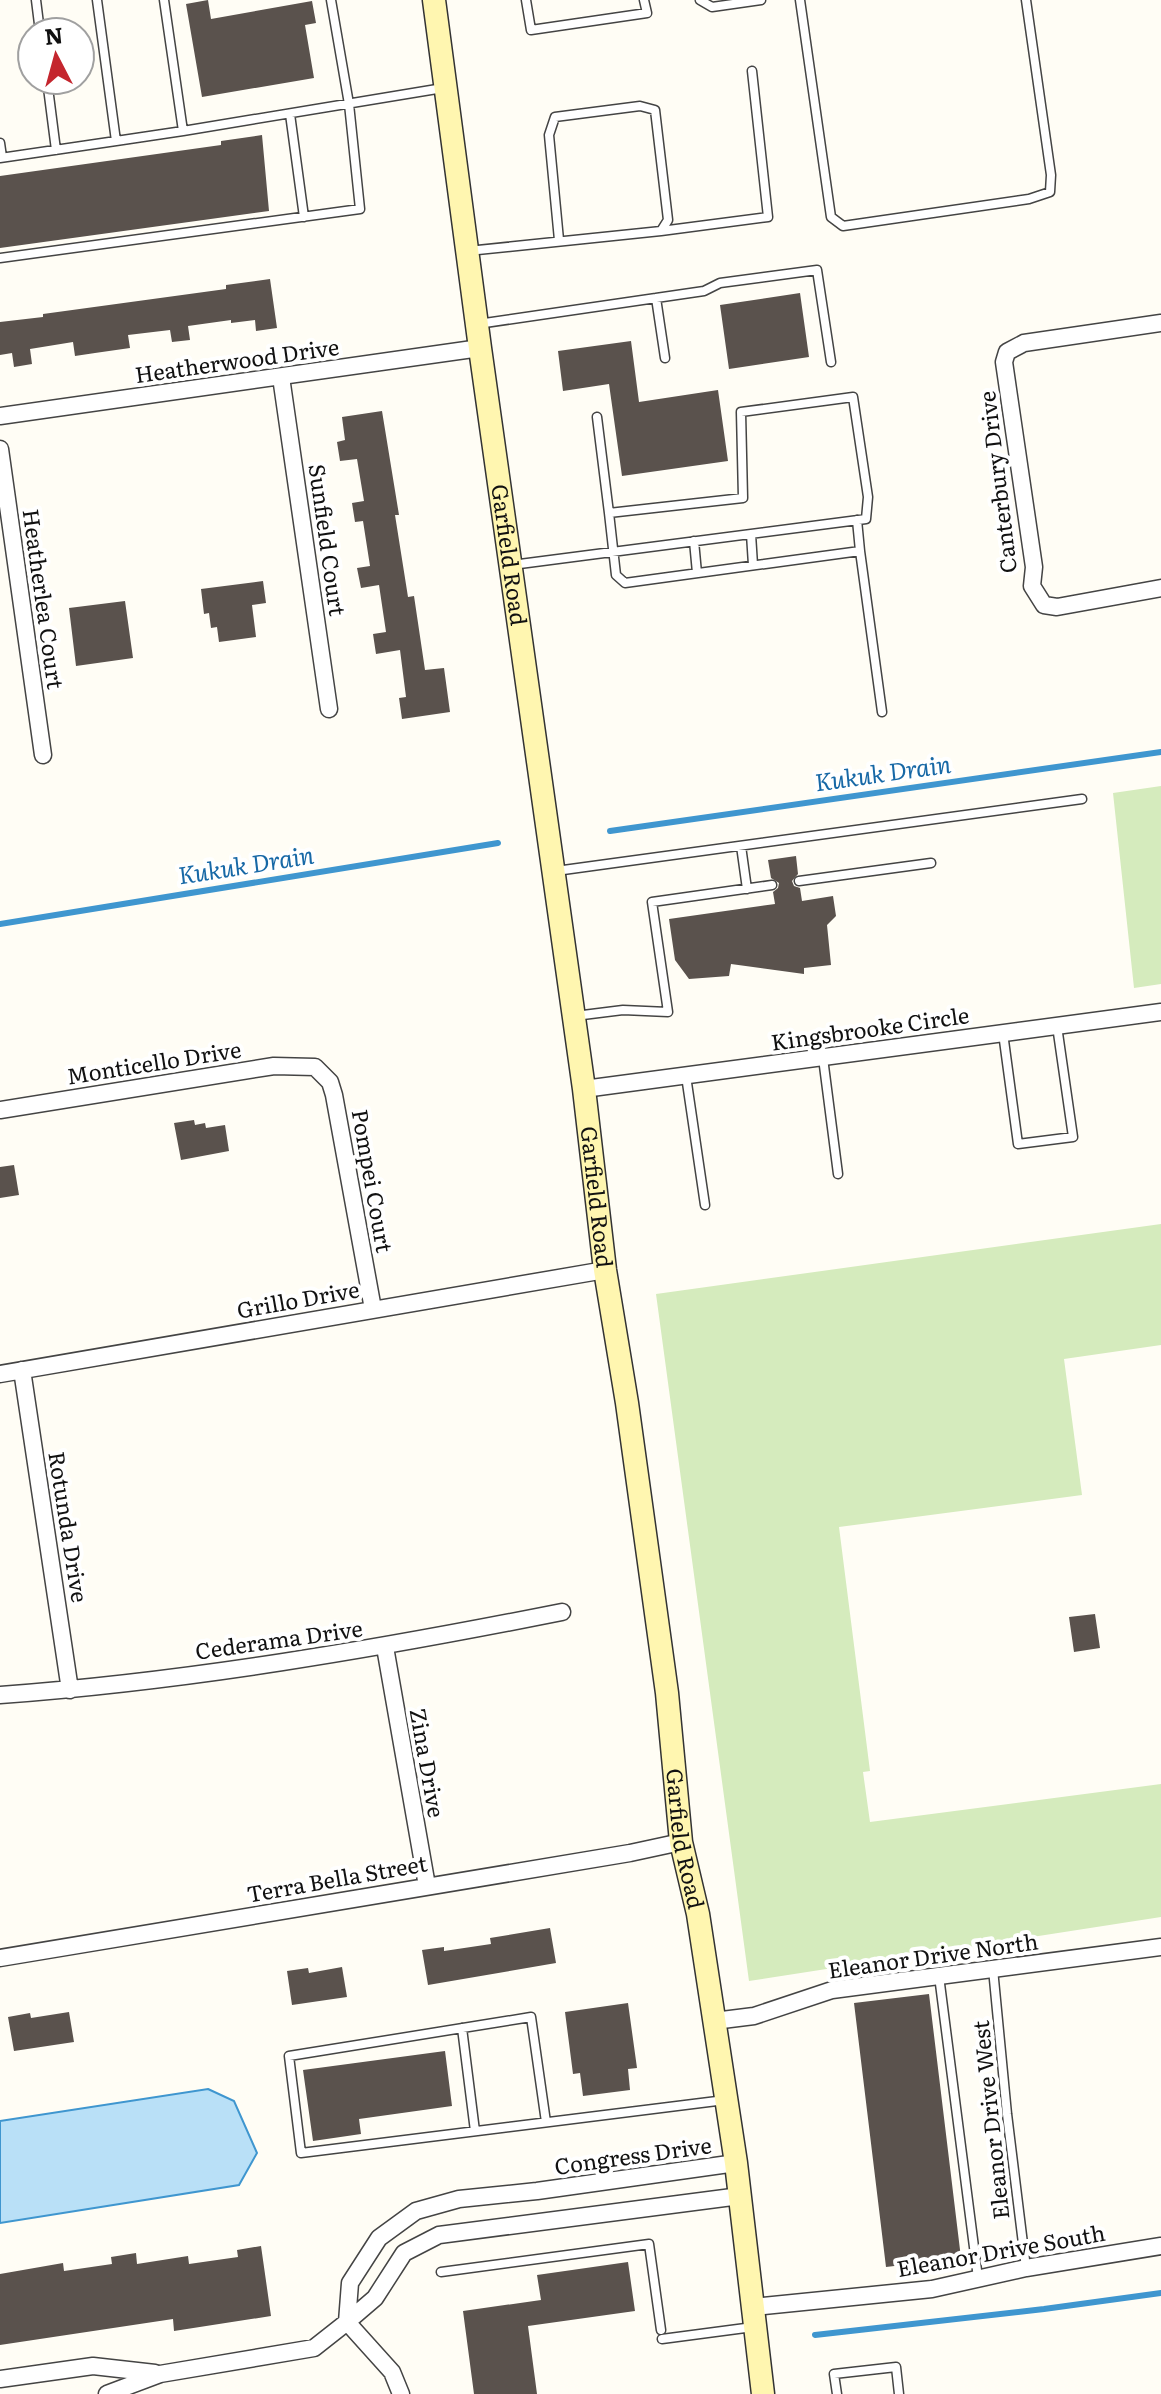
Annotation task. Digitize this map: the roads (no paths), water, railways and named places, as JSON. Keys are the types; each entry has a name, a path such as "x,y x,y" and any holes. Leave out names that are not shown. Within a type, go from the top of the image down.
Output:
{"main road":[{"name":"Garfield Road","path":"434,0 584,1089 605,1270 627,1403 667,1693 681,1842 698,1914 736,2163 763,2394"}],"street":[{"name":"Canterbury Drive","path":"1161,323 1033,341 1007,352 1004,362 1034,567 1032,586 1044,605 1057,607 1161,588"},
{"name":"Heatherwood Drive","path":"0,416 480,348"},
{"name":"Sunfield Court","path":"281,377 329,709"},
{"name":"Heatherlea Court","path":"0,449 43,755"},
{"name":"Kingsbrooke Circle","path":"584,1089 1161,1012"},
{"name":"Monticello Drive","path":"0,1110 274,1066 315,1067"},
{"name":"Pompei Court","path":"315,1067 330,1082 334,1095 373,1309"},
{"name":"Grillo Drive","path":"0,1374 605,1270"},
{"name":"Rotunda Drive","path":"22,1370 70,1690"},
{"name":"Cederama Drive","path":"0,1695 70,1690 385,1647 562,1612"},
{"name":"Zina Drive","path":"385,1647 427,1886"},
{"name":"Terra Bella Street","path":"0,1958 681,1842"},
{"name":"Eleanor Drive North","path":"714,2021 754,2016 832,1990 1161,1947"},
{"name":"Congress Drive","path":"347,2322 350,2283 379,2238 416,2211 459,2199 736,2163"},
{"name":"Congress Drive","path":"537,2191 541,2221"},
{"path":"107,2394 160,2374 314,2348 375,2298 404,2253 439,2235 740,2196"},
{"name":"Eleanor Drive South","path":"754,2317 932,2289 1026,2268 1161,2246"},
{"path":"347,2322 392,2372 401,2394"},
{"path":"0,2379 93,2366 160,2374"}],"lane":[{"path":"97,0 116,141"},
{"path":"164,0 183,131"},
{"path":"0,258 360,209 349,104 331,0"},
{"path":"526,0 531,30 647,13 644,0"},
{"path":"700,0 712,7 761,0"},
{"path":"800,0 831,217 843,226 1029,199 1050,192 1051,175 1026,0"},
{"path":"467,251 768,217 752,71"},
{"path":"0,143 1,158 446,87"},
{"path":"49,96 56,150"},
{"path":"559,240 549,135 555,117 640,106 655,110 668,220 661,231"},
{"path":"290,114 304,217"},
{"path":"477,324 704,291 720,283 817,270 831,362"},
{"path":"656,298 665,358"},
{"path":"511,565 866,519 868,497 853,397 741,412 743,498 609,513"},
{"path":"597,417 616,575 625,583 860,551"},
{"path":"857,520 882,712"},
{"path":"751,534 753,565"},
{"path":"694,541 697,573"},
{"path":"554,871 1082,799"},
{"path":"741,846 747,889"},
{"path":"799,881 931,863"},
{"path":"574,1016 623,1010 668,1012 652,902 772,885"},
{"path":"1003,1033 1018,1144 1073,1137 1057,1026"},
{"path":"822,1057 838,1174"},
{"path":"685,1075 705,1205"},
{"name":"Eleanor Drive West","path":"993,1968 1026,2268"},
{"path":"939,1976 978,2279"},
{"path":"546,2122 531,2017 289,2056 301,2153 546,2122 726,2099"},
{"path":"462,2028 475,2131"},
{"path":"441,2272 649,2244 662,2335 754,2317"},
{"path":"837,2394 834,2374 896,2367 899,2394"}],"water":[{"path":"208,2089 234,2101 257,2153 239,2185 0,2223 0,2121"}],"waterway":[{"name":"Kukuk Drain","path":"610,831 1161,752"},
{"name":"Kukuk Drain","path":"0,924 498,843"},
{"path":"815,2335 1161,2293"}]}
